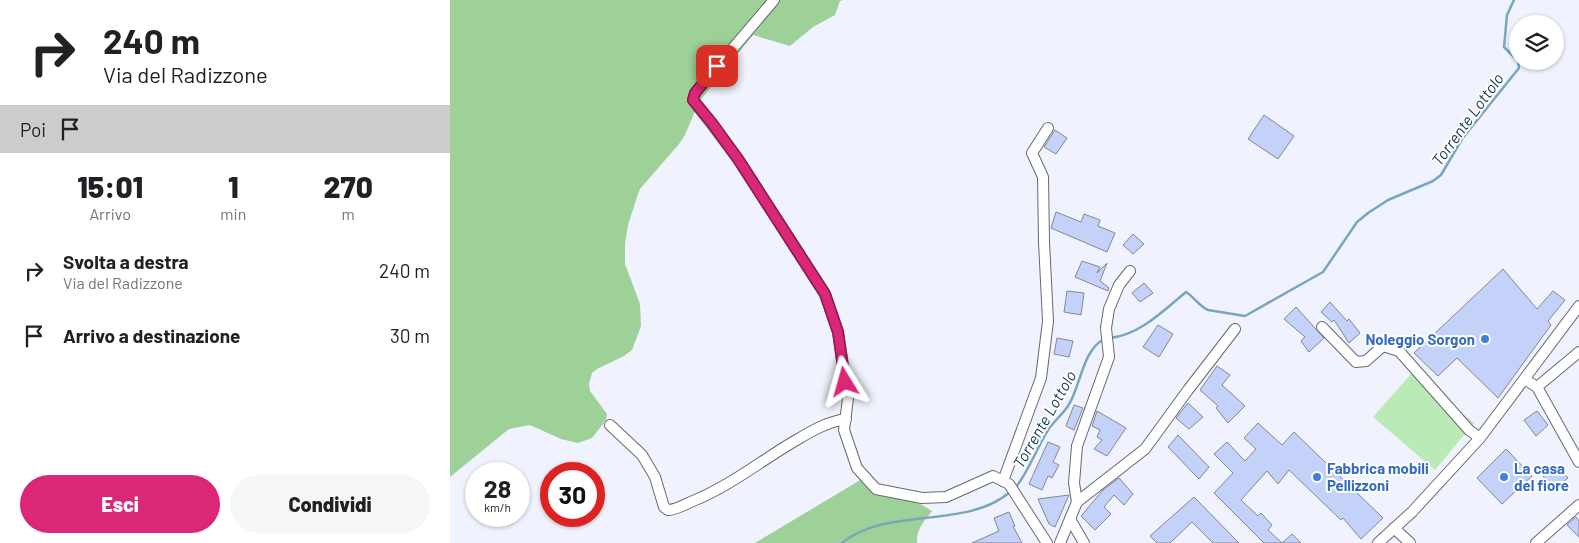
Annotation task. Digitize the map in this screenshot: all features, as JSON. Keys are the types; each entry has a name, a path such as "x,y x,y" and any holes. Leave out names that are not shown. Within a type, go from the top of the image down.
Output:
{"street":[{"path":"774,0 695,93 693,100 738,159 825,294 838,332 848,398 844,430 857,468 876,489 922,498 946,497 993,476 1006,482 1047,543"},
{"path":"1006,482 1041,378 1048,321 1043,177 1032,153 1048,128"},
{"path":"1077,502 1074,482 1077,446 1109,357 1106,328 1109,309 1119,285 1130,270"},
{"path":"1378,543 1412,512 1484,434 1526,380 1579,306"},
{"path":"1322,327 1356,362 1366,361 1383,346 1399,351 1469,430 1484,434"},
{"path":"1060,543 1077,502 1145,449 1235,329"},
{"path":"1537,387 1579,352"},
{"path":"1526,380 1537,387 1579,462"},
{"path":"610,425 642,454 655,477 664,507 668,510 701,498 728,484 812,430 832,421 846,419"},
{"path":"1536,543 1579,505"},
{"path":"1070,519 1084,543"},
{"path":"1394,528 1410,543"}],"green space":[{"path":"450,0 843,0 840,1 835,15 813,27 790,46 753,35 699,102 685,135 679,144 640,189 628,225 625,244 625,264 640,304 641,326 632,350 592,373 589,384 590,391 607,414 606,420 592,438 578,443 561,439 530,425 509,429 468,462 465,462 465,465 450,477"},
{"path":"1412,373 1474,423 1435,470 1373,417"},
{"path":"862,479 904,494 932,511 919,530 917,543 755,543"}],"building":[{"path":"1264,115 1294,136 1278,159 1248,139"},
{"path":"1055,130 1067,138 1056,154 1044,147"},
{"path":"1056,212 1081,222 1084,214 1100,220 1098,226 1115,233 1107,252 1051,228"},
{"path":"1133,234 1144,244 1133,254 1123,245"},
{"path":"1082,261 1100,267 1097,273 1107,263 1100,281 1109,288 1108,291 1075,277"},
{"name":"Noleggio Sorgon","path":"1503,269 1537,309 1553,291 1565,300 1548,321 1551,325 1498,398 1457,358 1438,376 1414,353"},
{"path":"1144,283 1153,293 1140,302 1132,293"},
{"path":"1067,291 1084,293 1081,315 1064,312"},
{"path":"1330,302 1347,321 1349,319 1360,333 1349,343 1334,320 1332,322 1321,312"},
{"path":"1296,307 1324,338 1309,352 1301,341 1305,337 1284,319"},
{"path":"1158,325 1173,334 1159,357 1143,347"},
{"path":"1057,338 1073,341 1069,357 1054,354"},
{"path":"1217,366 1230,375 1222,385 1245,406 1228,423 1216,408 1218,406 1200,390"},
{"path":"1188,403 1203,417 1189,429 1176,418"},
{"path":"1074,405 1083,408 1074,430 1066,426"},
{"path":"1097,411 1126,428 1107,456 1094,449 1102,440 1097,437 1100,430 1092,426"},
{"path":"1537,411 1548,425 1536,436 1524,420"},
{"path":"1258,423 1282,445 1294,432 1383,518 1361,539 1343,518 1341,520 1289,470 1278,484 1267,471 1241,500 1258,516 1261,513 1272,525 1268,530 1282,543 1264,543 1214,493 1233,473 1214,454 1227,442 1245,461 1256,449 1244,438"},
{"path":"1178,435 1209,467 1199,479 1168,447"},
{"path":"1048,442 1060,447 1053,462 1059,465 1052,478 1048,476 1042,490 1029,484"},
{"name":"La casa del fiore","path":"1506,449 1532,476 1502,504 1477,478"},
{"path":"1557,465 1568,478 1554,490 1543,476"},
{"path":"1119,478 1133,494 1124,505 1114,495 1104,507 1111,514 1095,530 1081,516 1103,490"},
{"path":"1069,495 1055,527 1049,524 1038,499"},
{"path":"1194,497 1239,543 1213,543 1192,522 1170,543 1157,543 1150,536"},
{"path":"1009,512 1015,526 1013,526 1022,543 972,543 999,531 994,518"},
{"path":"1576,517 1579,521 1579,537 1567,525"},
{"path":"1292,534 1301,543 1282,543"}],"waterway":[{"name":"Torrente Lottolo","path":"1509,52 1504,47 1507,15 1514,0"},
{"name":"Torrente Lottolo","path":"1110,338 1131,332 1151,321 1186,292 1208,310 1245,316 1323,272 1357,222 1388,200 1433,181 1441,175 1462,139 1517,70"},
{"name":"Torrente Lottolo","path":"1016,487 1048,430 1068,406 1086,360 1104,339"},
{"name":"Torrente Lottolo","path":"842,543 860,532 881,525 971,511 992,504 1010,492"}],"place":[{"name":"Noleggio Sorgon","path":"1485,339"},
{"name":"Fabbrica mobili Pellizzoni","path":"1317,477"},
{"name":"La casa del fiore","path":"1504,477"}],"route":[{"path":"717,66 695,93 693,100 738,159 825,294 838,332 845,382"}]}
